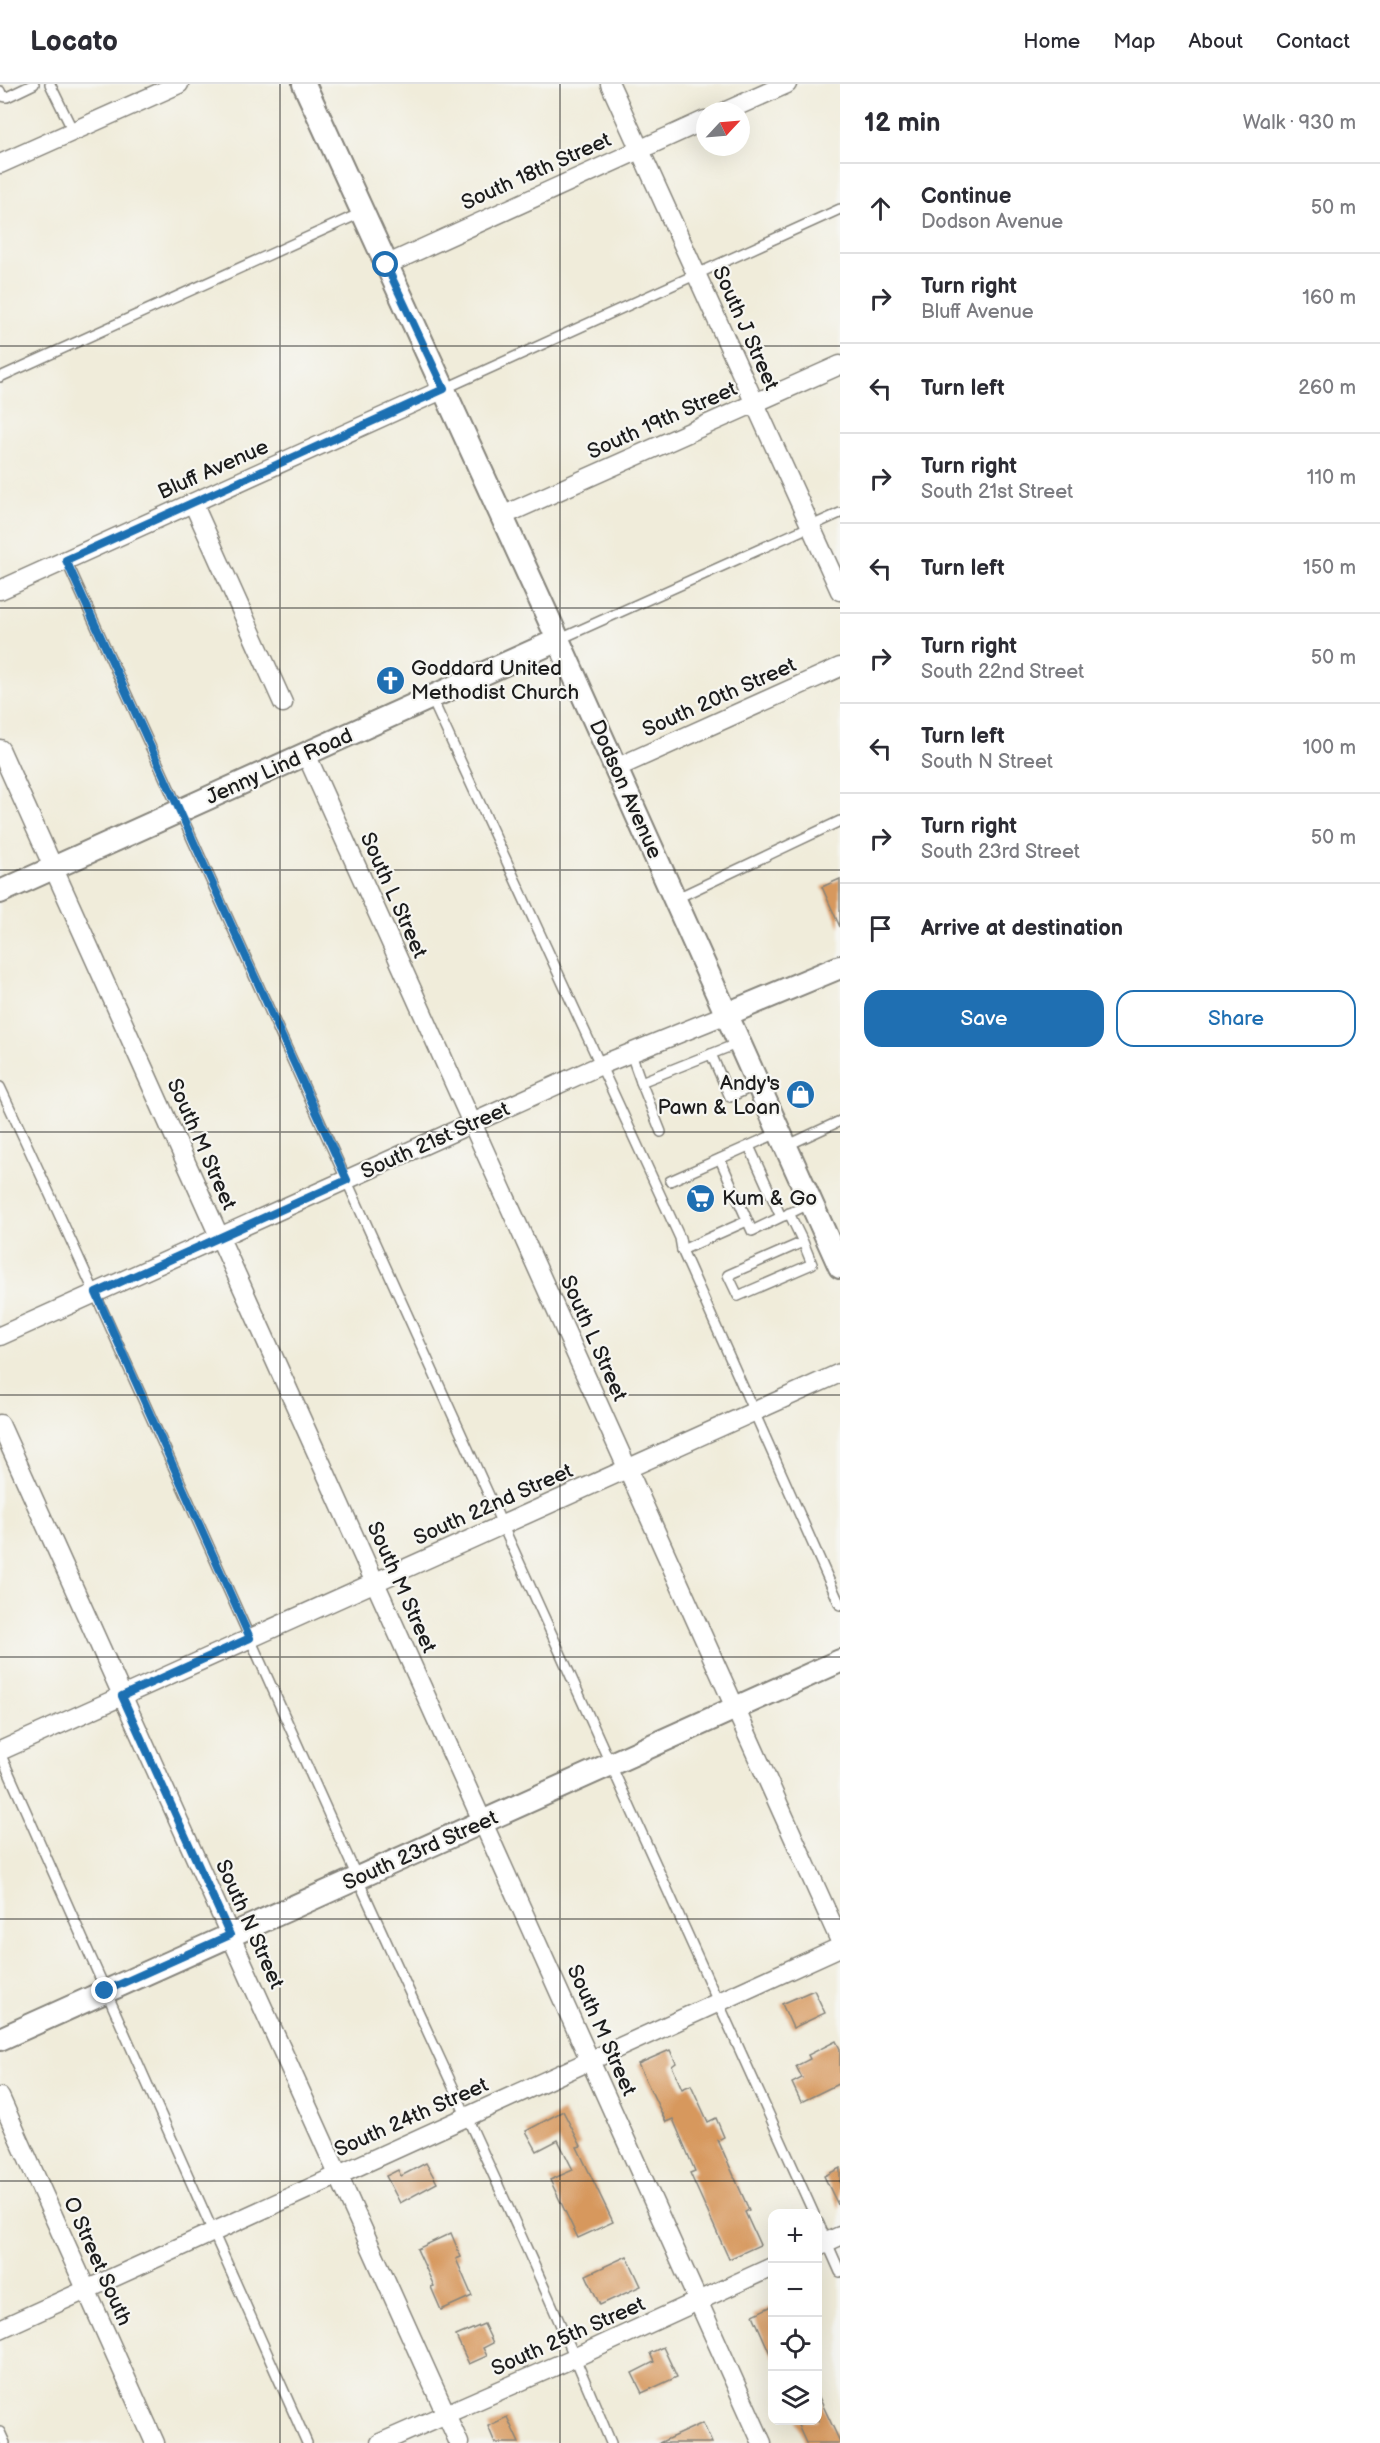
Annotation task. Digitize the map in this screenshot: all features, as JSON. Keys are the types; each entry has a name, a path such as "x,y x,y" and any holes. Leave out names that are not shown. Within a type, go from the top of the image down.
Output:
{"street":[{"path":"0,164 178,84"},
{"name":"Dodson Avenue","path":"304,84 740,1042 811,1203 824,1254"},
{"name":"South J Street","path":"610,84 840,591"},
{"path":"746,102 787,84"},
{"name":"South 18th Street","path":"386,265 696,124"},
{"name":"South 19th Street","path":"502,516 840,365"},
{"name":"Bluff Avenue","path":"0,590 444,389"},
{"path":"193,503 283,703"},
{"name":"Jenny Lind Road","path":"0,892 558,639"},
{"name":"South 20th Street","path":"616,768 840,667"},
{"name":"South M Street","path":"0,749 762,2443"},
{"name":"South L Street","path":"306,754 840,1941"},
{"name":"South 21st Street","path":"0,1336 601,1065 840,967"},
{"name":"South 22nd Street","path":"0,1752 840,1373"},
{"name":"South N Street","path":"0,1424 459,2443"},
{"name":"South 23rd Street","path":"0,2039 840,1661"},
{"name":"South 24th Street","path":"0,2329 840,1947"},
{"name":"O Street South","path":"0,2097 155,2443"},
{"name":"South 25th Street","path":"380,2443 699,2302 768,2269"}],"lane":[{"path":"0,91 2,96 7,97 34,84"},
{"path":"50,84 73,131"},
{"path":"444,389 840,209"},
{"path":"0,377 363,212"},
{"path":"558,639 840,513"},
{"path":"66,560 504,1524 812,2209"},
{"path":"431,697 680,1239 682,1250 840,1605"},
{"path":"675,899 840,821"},
{"path":"641,1082 740,1042"},
{"path":"631,1054 661,1132"},
{"path":"711,1054 730,1097 758,1084"},
{"path":"0,1087 96,1293 357,1878 576,2357 611,2443"},
{"path":"670,1181 749,1146 783,1139 840,1122"},
{"path":"749,1146 785,1215 802,1242 824,1254 812,1264 738,1296 728,1275 802,1242"},
{"path":"720,1159 752,1231 811,1203"},
{"path":"682,1250 747,1221"},
{"path":"0,1752 307,2443"},
{"path":"828,2241 840,2272"},
{"path":"0,2432 5,2443"}],"building":[{"path":"840,879 840,927 822,887"},
{"path":"814,1990 825,2013 793,2028 782,2004"},
{"path":"836,2041 840,2049 840,2083 801,2102 792,2083 802,2078 796,2066 810,2059 808,2055"},
{"path":"670,2050 676,2063 672,2066 682,2089 691,2085 708,2122 716,2118 724,2137 718,2140 749,2210 745,2212 760,2245 729,2259 690,2173 695,2171 673,2119 666,2122 638,2064"},
{"path":"563,2111 581,2146 577,2147 613,2222 578,2238 550,2180 573,2170 558,2140 537,2151 526,2131"},
{"path":"426,2163 437,2183 400,2203 386,2176 398,2170 401,2176"},
{"path":"840,2168 840,2209 824,2176"},
{"path":"451,2233 461,2257 456,2259 472,2296 441,2310 431,2287 434,2286 417,2249"},
{"path":"627,2256 641,2286 600,2305 586,2275"},
{"path":"768,2308 768,2349 753,2315"},
{"path":"484,2324 493,2343 483,2348 487,2356 469,2364 456,2336"},
{"path":"663,2347 677,2377 642,2393 632,2373 654,2362 650,2353"},
{"path":"822,2404 840,2443 806,2443 798,2425 822,2425"},
{"path":"507,2417 519,2443 495,2443 488,2426"},
{"path":"703,2423 712,2443 659,2443"}],"place":[{"name":"Goddard United Methodist Church","path":"390,680"},
{"name":"Andy's Pawn & Loan","path":"801,1095"},
{"name":"Kum & Go","path":"701,1198"}],"route":[{"path":"105,1991 230,1935 122,1696 250,1638 96,1293 347,1180 66,560 444,389 386,265"}]}
